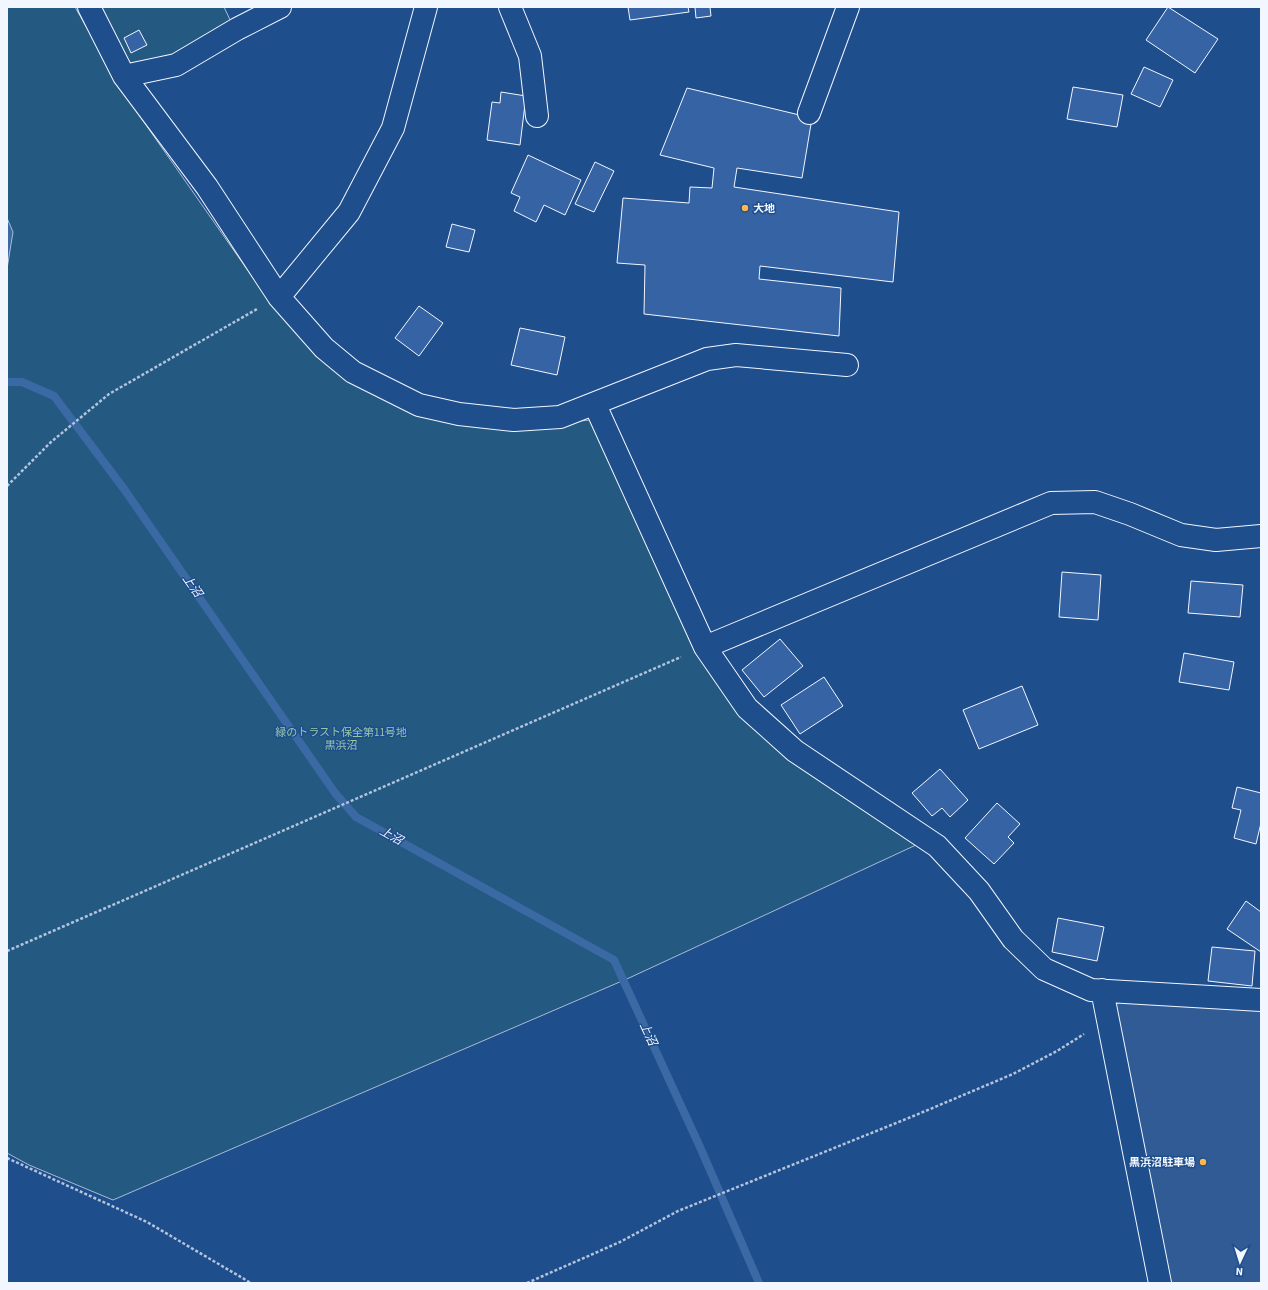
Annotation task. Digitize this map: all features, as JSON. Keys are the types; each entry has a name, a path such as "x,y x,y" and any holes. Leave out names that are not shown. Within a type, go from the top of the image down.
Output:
{"street":[{"path":"89,7 124,76 207,187 279,297 324,348 353,372 419,405 459,414 514,420 560,417 595,405 707,359 736,355 847,365"},
{"path":"124,76 176,65 237,29 280,7"},
{"path":"279,297 349,212 393,128 426,7"},
{"path":"510,7 530,56 537,116"},
{"path":"809,113 848,7"},
{"path":"595,405 705,647 747,708 795,751 937,846 979,891 1013,940 1044,969 1091,990 1261,1000"},
{"path":"705,647 1051,503 1094,502 1130,514 1180,535 1216,540 1261,536"},
{"path":"1102,990 1160,1283"}],"path":[{"path":"7,486 52,442 109,394 279,297"},
{"path":"7,951 705,647"},
{"path":"527,1283 620,1242 678,1211 916,1115 1013,1074 1057,1051 1108,1019"},
{"path":"7,1158 147,1222 251,1283"}],"green space":[{"name":"緑のトラスト保全第11号地 黒浜沼","path":"7,7 75,7 125,95 265,295 383,398 551,424 590,420 701,657 916,845 629,978 113,1200 29,1165 7,1153"},
{"path":"95,7 224,7 232,24 171,59 132,67 127,63"}],"shaded area":[{"path":"7,218 13,232 7,269"},
{"name":"黒浜沼駐車場","path":"1122,996 1261,1005 1261,1283 1170,1283 1113,1006"}],"building":[{"path":"628,7 688,7 689,12 630,20"},
{"path":"695,7 710,7 711,16 696,18"},
{"path":"1168,7 1218,39 1195,73 1146,40"},
{"path":"139,30 147,45 131,53 124,38"},
{"path":"1144,67 1173,80 1160,107 1131,94"},
{"path":"1073,87 1123,95 1117,127 1067,119"},
{"name":"大地","path":"687,88 812,118 802,178 737,168 734,187 899,212 893,282 760,266 759,279 841,288 839,336 644,314 645,265 617,263 623,198 689,203 690,187 712,188 714,168 660,155"},
{"path":"501,92 526,96 520,145 487,140 492,102 500,103"},
{"path":"528,155 581,180 565,215 544,205 536,222 514,211 520,197 511,193"},
{"path":"595,162 614,171 594,212 575,204"},
{"path":"452,224 475,230 469,252 446,247"},
{"path":"419,306 443,323 419,356 395,338"},
{"path":"520,328 565,337 557,375 511,365"},
{"path":"1062,572 1101,575 1098,620 1059,617"},
{"path":"1191,581 1243,585 1240,617 1188,613"},
{"path":"780,639 803,666 764,697 742,670"},
{"path":"1184,653 1234,662 1229,690 1179,682"},
{"path":"824,677 843,706 800,734 781,705"},
{"path":"1022,686 1038,725 979,749 963,710"},
{"path":"940,769 968,800 950,817 942,808 932,816 912,793"},
{"path":"1237,787 1261,793 1261,823 1256,844 1234,838 1241,810 1232,808"},
{"path":"997,803 1020,824 1008,837 1014,843 994,864 965,838"},
{"path":"1246,901 1261,912 1261,952 1227,929"},
{"path":"1058,918 1104,927 1097,961 1052,952"},
{"path":"1212,947 1255,951 1252,986 1208,981"}],"waterway":[{"name":"上沼","path":"7,382 22,382 54,396 124,489 335,793 356,817 614,960 700,1147 759,1283"}],"place":[{"name":"大地","path":"745,208"},
{"name":"黒浜沼駐車場","path":"1203,1162"}]}
